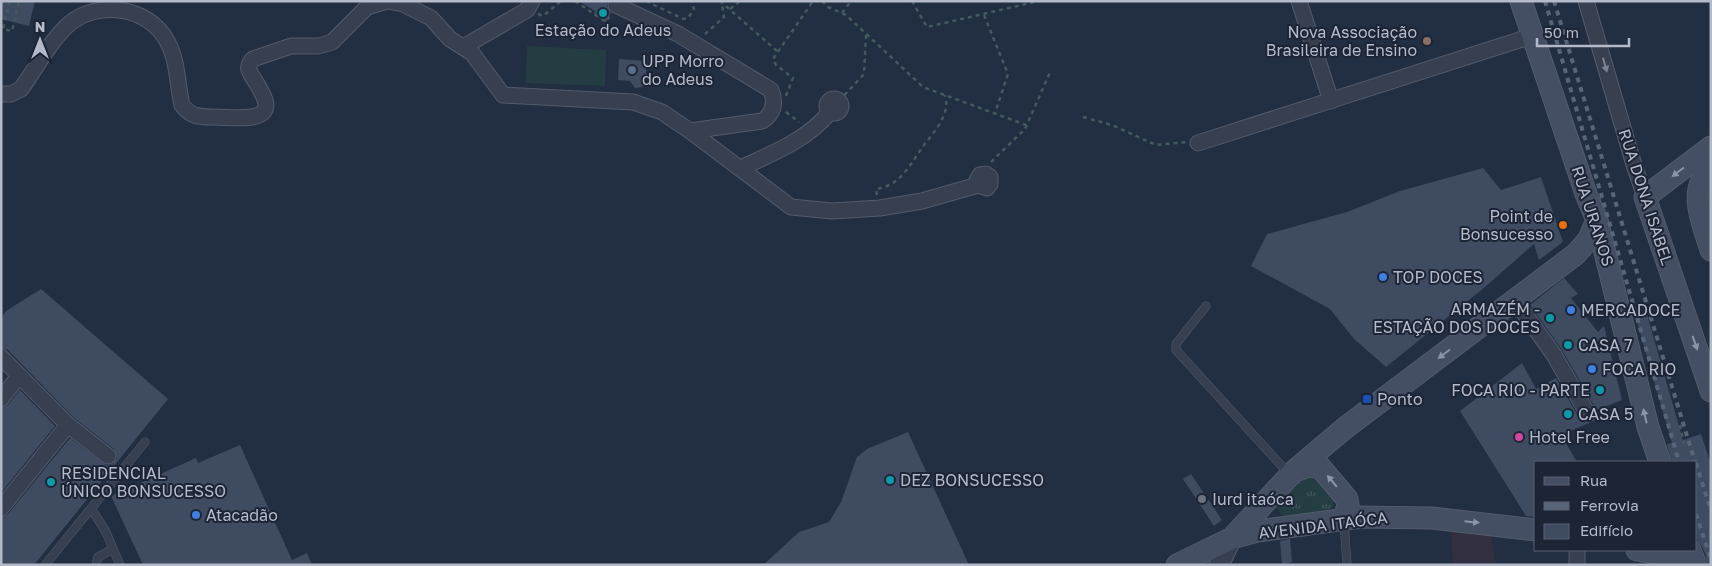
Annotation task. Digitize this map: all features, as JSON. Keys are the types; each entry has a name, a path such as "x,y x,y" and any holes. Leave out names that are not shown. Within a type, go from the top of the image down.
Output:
{"main road":[{"name":"RUA URANOS","path":"1521,1 1586,194 1598,220 1648,428 1660,461"},
{"path":"1646,197 1711,147"},
{"path":"1706,176 1698,203 1711,250"},
{"name":"RUA DONA ISABEL","path":"1646,197 1711,391"},
{"path":"1232,538 1292,473 1345,428 1515,300 1583,246 1598,220"},
{"path":"1583,246 1608,260"},
{"path":"1292,473 1309,466 1320,467 1347,499 1348,510 1344,519"},
{"name":"AVENIDA ITAÓCA","path":"1186,564 1232,538 1258,531 1344,519 1378,516 1424,518 1534,530"},
{"path":"1644,551 1693,558"}],"street":[{"path":"1,94 11,94 21,89 62,31 75,20 89,11 113,9 138,14 160,30 174,58 182,104 186,110 200,117 250,118 259,115 264,110 265,99 261,88 249,70 249,63 252,59 291,46 319,46 332,42 360,6 387,1 403,4 431,18 450,39 472,52 503,94 642,104 662,112 690,131 741,168 787,205 803,209 832,211 880,208 922,201 980,179"},
{"path":"1299,1 1331,102"},
{"name":"RUA DONA ISABEL","path":"1586,1 1634,165 1646,197"},
{"path":"463,47 527,10 532,3"},
{"path":"616,5 678,34 771,90 774,98 773,108 767,118 756,123 690,131"},
{"path":"1198,143 1331,102 1532,36"},
{"path":"741,168 811,132 834,107"},
{"path":"1515,300 1554,355 1585,409"},
{"path":"1,357 68,425 108,456"},
{"path":"1,399 19,376"},
{"path":"1,508 68,425"},
{"path":"1219,565 1232,538"},
{"path":"1577,551 1577,565"}],"lane":[{"path":"1206,306 1176,344 1176,350 1292,473"},
{"path":"45,565 145,442"},
{"path":"92,508 106,532 120,565"},
{"path":"1344,519 1347,565"},
{"path":"96,565 98,557 113,549"}],"path":[{"path":"10,1 2,30 12,31 19,1"},
{"path":"532,3 542,17 561,1"},
{"path":"575,1 606,22"},
{"path":"646,1 683,19 688,18 694,9 691,1"},
{"path":"730,9 740,1"},
{"path":"811,132 786,112 773,108 786,95 793,78 773,61 777,51 813,1"},
{"path":"822,1 828,7 842,13 923,87 1026,125"},
{"path":"842,13 851,1"},
{"path":"912,1 927,27 1039,1"},
{"path":"721,2 777,51"},
{"path":"694,43 724,17 721,2"},
{"path":"984,15 1008,74 995,113"},
{"path":"834,107 864,74 866,35"},
{"path":"980,179 985,166 1025,129 1051,70"},
{"path":"876,189 888,187 904,174 927,140 936,132 946,106 945,95"},
{"path":"1083,116 1112,125 1156,145 1191,141 1198,143"},
{"path":"1680,425 1684,444"}],"shaded area":[{"path":"1451,531 1491,536 1496,565 1453,565"}],"green space":[{"path":"527,46 606,50 605,86 526,83"},
{"path":"1313,474 1334,499 1333,507 1309,514 1283,515 1277,509 1285,493 1296,483"}],"building":[{"path":"1,1 35,1 29,26 1,19"},
{"name":"Estação do Adeus","path":"579,1 607,1 607,6 611,13 606,22 594,15 595,11"},
{"name":"UPP Morro do Adeus","path":"619,59 647,61 645,84 642,87 635,88 630,81 618,80"},
{"name":"TOP DOCES","path":"1483,168 1501,190 1541,177 1563,242 1539,260 1534,244 1485,287 1386,367 1354,339 1330,309 1251,266 1267,234 1347,212 1400,191"},
{"path":"1564,278 1578,294 1571,298 1598,332 1604,326 1622,400 1594,411 1593,404 1562,350 1530,305"},
{"name":"RESIDENCIAL ÚNICO BONSUCESSO","path":"41,289 168,399 34,565 1,565 1,517 8,514 70,438 106,465 112,464 117,458 114,449 74,418 8,350 1,348 1,318 6,311"},
{"path":"1646,311 1683,440 1701,434 1711,464 1711,565 1705,565 1706,555 1697,540 1697,461 1672,461 1667,444 1672,443 1635,315"},
{"name":"Hotel Free","path":"1522,363 1536,389 1556,378 1577,414 1585,418 1593,414 1596,420 1561,435 1576,461 1534,461 1534,517 1526,516 1460,411"},
{"path":"20,390 55,426 1,493 1,408 8,405"},
{"name":"DEZ BONSUCESSO","path":"908,432 969,565 763,565 799,532 829,522 841,502 857,457 867,449"},
{"name":"Atacadão","path":"240,445 292,560 307,553 312,565 143,565 111,496 196,458 198,463"},
{"name":"Iurd itaóca","path":"1191,474 1222,520 1214,526 1183,479"},
{"path":"1290,539 1292,562 1282,565 1280,541"}],"railway":[{"path":"1545,1 1679,461"},
{"path":"1554,1 1695,461"},
{"path":"1697,466 1711,511"},
{"path":"1697,517 1711,560"}],"place":[{"name":"Estação do Adeus","path":"603,13"},
{"name":"Nova Associação Brasileira de Ensino","path":"1427,41"},
{"name":"UPP Morro do Adeus","path":"632,70"},
{"name":"Point de Bonsucesso","path":"1563,225"},
{"name":"TOP DOCES","path":"1383,277"},
{"name":"MERCADOCE","path":"1571,310"},
{"name":"ARMAZÉM - ESTAÇÃO DOS DOCES","path":"1550,318"},
{"name":"CASA 7","path":"1568,345"},
{"name":"FOCA RIO","path":"1592,369"},
{"name":"FOCA RIO - PARTE","path":"1600,390"},
{"name":"Ponto","path":"1367,399"},
{"name":"CASA 5","path":"1568,414"},
{"name":"Hotel Free","path":"1519,437"},
{"name":"DEZ BONSUCESSO","path":"890,480"},
{"name":"RESIDENCIAL ÚNICO BONSUCESSO","path":"51,482"},
{"name":"Iurd itaóca","path":"1202,499"},
{"name":"Atacadão","path":"196,515"}]}
